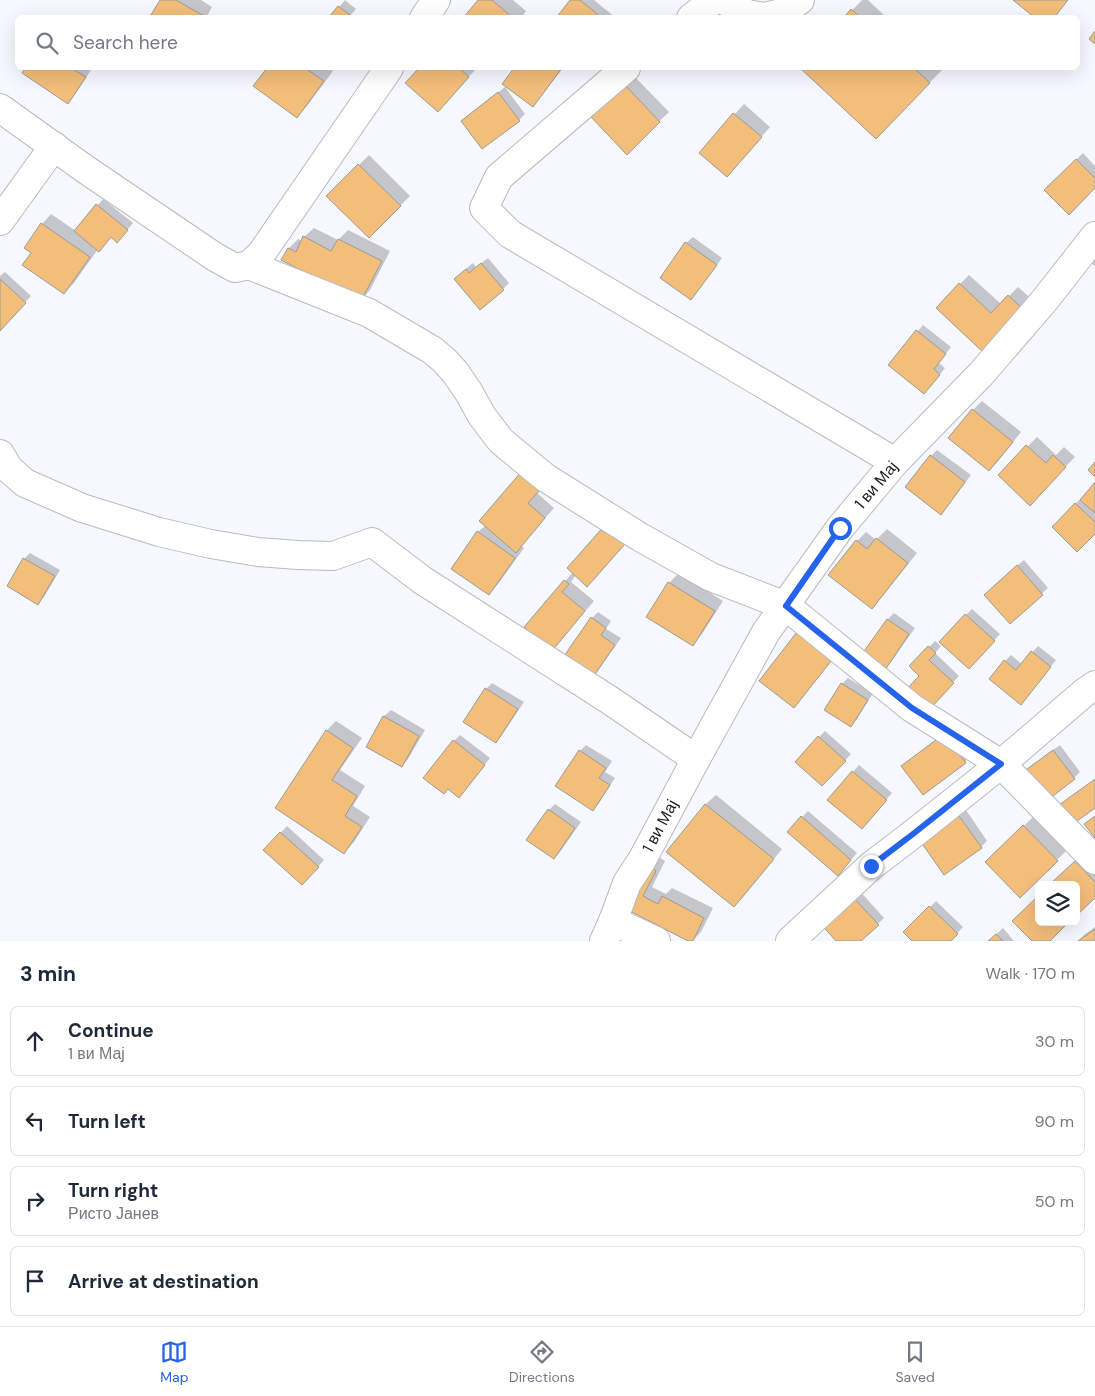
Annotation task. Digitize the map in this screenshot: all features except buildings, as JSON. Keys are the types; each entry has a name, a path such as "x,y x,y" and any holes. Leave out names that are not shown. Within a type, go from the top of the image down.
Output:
{"street":[{"path":"426,15 436,0"},
{"path":"695,15 714,0"},
{"path":"724,0 747,14 753,15"},
{"path":"773,15 782,13 800,0"},
{"path":"0,108 215,257 235,268 249,265 261,254 388,70"},
{"path":"624,70 499,177 484,208 510,234 895,462"},
{"path":"0,221 54,146"},
{"name":"1 ви Мај","path":"609,931 627,883 642,860 766,632 840,528 895,462 981,374 1044,301 1095,236"},
{"path":"249,265 369,313 432,350 455,372 482,416 501,441 546,478 640,537 711,577 786,606 912,708 1001,764 1095,860"},
{"path":"0,454 9,469 25,483 82,508 159,532 258,552 298,555 333,556 372,542 422,580 608,698 696,759"},
{"path":"790,941 871,866 1001,764 1095,685"},
{"path":"609,931 656,941"}],"route":[{"path":"840,528 786,606 912,708 1001,764 871,866"}]}
